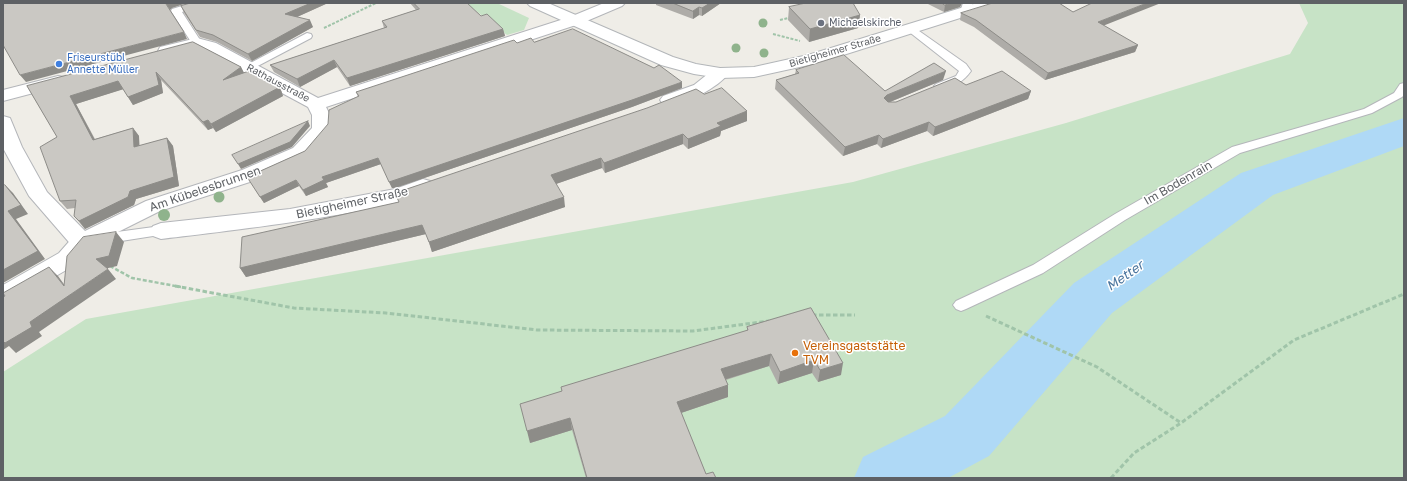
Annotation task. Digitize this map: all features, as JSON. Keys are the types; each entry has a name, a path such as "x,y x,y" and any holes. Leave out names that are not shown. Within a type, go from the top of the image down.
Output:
{"street":[{"name":"Bietigheimer Straße","path":"536,3 667,61 694,69 720,73 754,72 812,60 912,29 966,7 993,3"},
{"name":"Rathausstraße","path":"197,43 210,47 316,104 576,20 617,3"},
{"path":"152,55 197,43"},
{"path":"653,106 700,89 720,73"},
{"path":"3,96 70,78"},
{"name":"Am Kübelesbrunnen","path":"82,242 153,206 249,175 300,152 321,129 321,115 316,104"},
{"path":"3,122 12,147 39,196 82,242 66,259 3,296"},
{"name":"Bietigheimer Straße","path":"161,231 290,216 398,195 442,180"}],"lane":[{"path":"197,43 176,11 202,3"},
{"path":"912,29 962,66 965,71 960,78 932,89"},
{"path":"248,67 307,36"},
{"name":"Im Bodenrain","path":"961,305 1038,269 1120,217 1236,150 1368,111 1398,95 1404,86"},
{"name":"Bietigheimer Straße","path":"82,242 161,231"}],"path":[{"path":"327,27 376,3"},
{"path":"780,20 795,16"},
{"path":"82,242 104,263 132,278 294,308 386,313 537,330 694,331 772,321"},
{"path":"1112,478 1134,453 1181,423 1294,340 1404,294"},
{"path":"804,316 819,314 855,315"},
{"path":"992,318 1097,367 1181,423"}],"green space":[{"path":"497,3 529,18 524,30 507,35 467,4"},
{"path":"1299,3 1404,3 1404,478 3,478 3,372 86,319 853,182 1066,123 1290,54 1308,23"}],"building":[{"path":"3,3 166,3 184,32 20,75 3,45"},
{"path":"191,3 311,3 285,14 310,20 248,54 213,35 196,30 181,6"},
{"path":"414,3 467,3 481,16 487,14 503,29 347,78 334,60 297,79 270,65 387,27 382,21 419,9"},
{"path":"673,3 710,3 693,11"},
{"path":"806,3 853,3 860,15 810,29 789,7"},
{"path":"993,3 1059,3 1073,12 1092,3 1147,3 1098,22 1138,45 1048,73 976,20 961,13"},
{"path":"573,29 654,68 659,65 682,82 389,182 378,158 322,177 324,180 303,190 296,180 260,197 247,177 305,151 328,124 329,110 359,96 356,92 514,40 517,43 531,38 534,42"},
{"path":"193,42 241,67 223,80 249,71 280,87 211,124 208,120 203,122 156,72 159,85 128,97 118,81 70,96 93,140 133,128 134,147 167,138 174,177 130,191 128,197 79,221 74,216 76,200 60,201 40,147 57,137 27,86"},
{"path":"844,55 885,91 934,63 946,71 887,95 884,98 888,102 896,102 955,78 966,85 1002,71 1031,91 935,127 929,122 883,139 879,135 845,147 776,80 799,73 796,70"},
{"path":"722,88 747,111 717,123 721,126 688,139 683,134 604,163 601,158 551,175 564,197 429,242 422,225 240,268 242,237 399,202 395,193 647,108 696,89 704,94"},
{"path":"308,121 290,142 238,164 232,155"},
{"path":"5,185 21,205 8,211 38,251 3,270 3,186"},
{"path":"116,232 109,256 96,259 108,269 30,322 32,327 5,343 3,341 3,297 5,296 3,293 49,267 64,286 67,256 83,237"},
{"path":"811,308 843,363 820,370 814,360 780,372 771,354 721,369 728,385 677,402 706,474 713,472 716,478 587,478 570,418 527,431 520,404 562,391 561,387 748,330 747,327"}],"waterway":[{"name":"Metter","path":"886,478 967,436 1093,298 1257,184 1404,131"}],"place":[{"name":"Michaelskirche","path":"821,23"},
{"name":"Friseurstübl Annette Müller","path":"59,64"},
{"name":"Vereinsgaststätte TVM","path":"795,353"}]}
